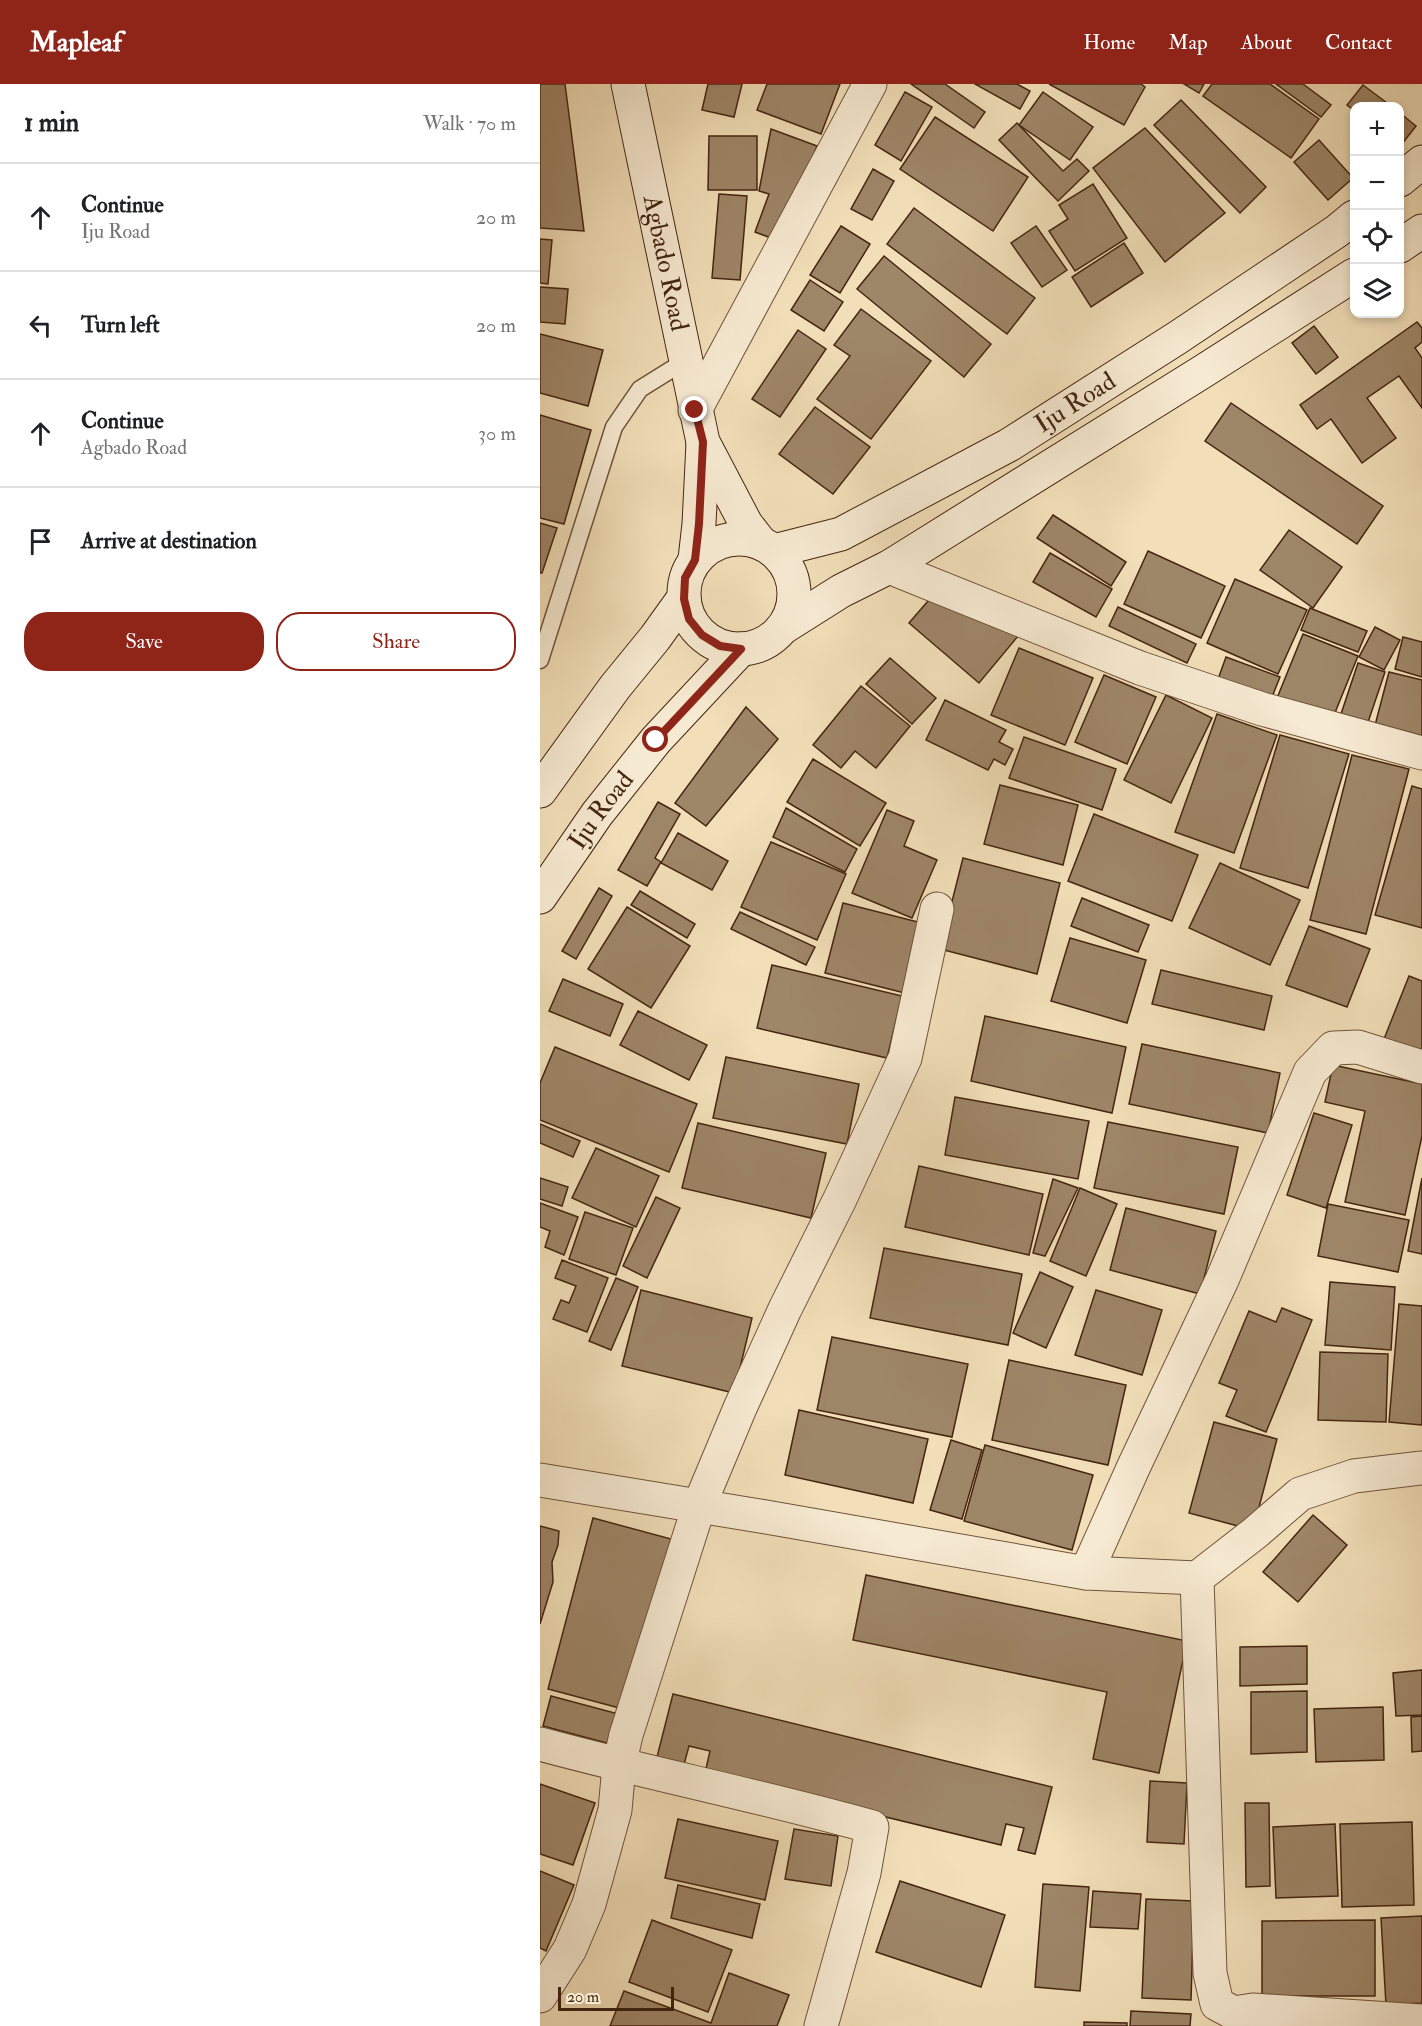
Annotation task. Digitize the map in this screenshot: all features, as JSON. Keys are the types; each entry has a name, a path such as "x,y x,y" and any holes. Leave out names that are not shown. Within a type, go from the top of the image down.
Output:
{"street":[{"name":"Agbado Road","path":"628,84 703,442 746,524 767,546"},
{"path":"695,410 870,84"},
{"path":"1404,177 1422,162"},
{"name":"Iju Road","path":"767,546 841,534 1009,445 1177,338 1350,220"},
{"path":"1404,243 1422,231"},
{"name":"Iju Road","path":"784,627 841,591 889,567 1350,278"},
{"name":"Agbado Road","path":"695,560 703,442"},
{"path":"736,538 767,546 791,573 794,601 784,627 772,639 757,647 741,649 720,646 702,635 689,619 684,599 685,578 695,560 713,544 736,538"},
{"path":"889,567 1140,668 1262,709 1422,753"},
{"path":"540,791 615,687 656,639 684,599"},
{"name":"Iju Road","path":"540,897 597,814 656,740 741,649"},
{"path":"540,1996 570,1949 589,1904 615,1810 619,1766 626,1735 699,1506 785,1309 840,1199 904,1058 937,909"},
{"path":"1086,1573 1222,1280 1310,1072 1333,1048 1358,1047 1422,1067"},
{"path":"540,1480 1086,1573 1197,1578 1300,1494 1354,1476 1422,1468"},
{"path":"1197,1578 1210,1973 1217,2004 1234,2013 1253,2010 1422,2021"},
{"path":"540,1744 619,1766 872,1827 864,1873 821,2026"}],"lane":[{"path":"540,660 614,427 639,389 685,361"}],"building":[{"path":"540,84 565,84 584,231 540,228"},
{"path":"708,84 742,84 734,117 702,110"},
{"path":"767,84 840,84 821,134 757,110"},
{"path":"911,84 945,84 985,112 974,128"},
{"path":"975,84 1017,84 1030,91 1020,109"},
{"path":"1049,84 1141,84 1145,87 1124,125"},
{"path":"1184,84 1204,84 1199,93"},
{"path":"1212,84 1270,84 1319,119 1291,158 1203,96"},
{"path":"1276,84 1303,84 1331,105 1321,117"},
{"path":"1363,85 1386,102 1350,102 1350,107 1347,105"},
{"path":"905,92 932,107 901,161 875,145"},
{"path":"1043,92 1093,127 1070,160 1019,125"},
{"path":"1181,100 1266,187 1240,213 1154,125"},
{"path":"1404,116 1416,126 1404,141"},
{"path":"935,117 1028,177 993,231 900,169"},
{"path":"1017,123 1063,171 1077,159 1089,171 1058,201 999,140"},
{"path":"1145,128 1225,213 1165,262 1093,168"},
{"path":"771,129 817,146 782,242 755,232 769,194 759,191"},
{"path":"709,136 757,136 757,190 708,190"},
{"path":"1319,140 1350,175 1350,181 1328,200 1294,162"},
{"path":"873,169 894,181 872,220 851,209"},
{"path":"1093,184 1127,238 1075,271 1049,231 1068,219 1059,205"},
{"path":"719,194 747,196 740,280 712,278"},
{"path":"914,208 1035,298 1007,334 887,244"},
{"path":"841,226 870,244 840,293 810,275"},
{"path":"1036,226 1067,270 1042,287 1011,243"},
{"path":"540,239 552,240 548,284 540,283"},
{"path":"1124,243 1143,273 1091,307 1072,277"},
{"path":"884,256 991,344 964,377 857,289"},
{"path":"810,280 843,302 824,331 791,310"},
{"path":"540,287 568,289 565,324 540,322"},
{"path":"861,309 931,361 871,439 817,399 850,356 834,345"},
{"path":"1417,322 1422,328 1422,342 1415,348 1422,358 1422,408 1399,376 1367,398 1396,438 1362,463 1331,419 1317,429 1300,405"},
{"path":"1314,326 1338,357 1316,374 1292,343"},
{"path":"798,330 826,349 780,417 752,399"},
{"path":"540,334 603,350 588,406 540,393"},
{"path":"1231,403 1383,506 1357,544 1205,441"},
{"path":"815,407 870,447 833,494 779,454"},
{"path":"540,415 591,430 564,524 540,518"},
{"path":"1053,515 1126,562 1111,586 1037,538"},
{"path":"540,523 557,528 542,573 540,573"},
{"path":"1289,530 1342,567 1313,608 1260,570"},
{"path":"1148,551 1225,586 1201,638 1124,604"},
{"path":"1050,553 1112,589 1096,617 1033,582"},
{"path":"1235,579 1307,610 1278,674 1207,643"},
{"path":"935,593 1019,635 979,683 909,623"},
{"path":"1118,607 1196,644 1187,663 1109,626"},
{"path":"1310,608 1367,631 1358,652 1301,630"},
{"path":"1375,627 1400,640 1384,670 1359,657"},
{"path":"1303,634 1358,656 1330,725 1275,703"},
{"path":"1403,637 1422,642 1422,677 1395,669"},
{"path":"1019,648 1093,678 1065,745 991,715"},
{"path":"1226,657 1280,677 1270,702 1217,682"},
{"path":"890,658 936,698 912,724 866,684"},
{"path":"1358,663 1385,672 1364,734 1337,726"},
{"path":"1389,672 1422,680 1422,745 1373,733"},
{"path":"1104,675 1156,697 1127,764 1075,742"},
{"path":"861,686 910,726 876,768 855,751 841,768 813,745"},
{"path":"1166,695 1212,718 1171,803 1124,780"},
{"path":"945,700 1006,730 999,742 1013,749 1005,765 994,759 988,770 926,740"},
{"path":"746,707 778,739 706,826 675,803"},
{"path":"1217,714 1277,735 1234,853 1175,832"},
{"path":"1280,735 1349,754 1308,888 1240,868"},
{"path":"1024,737 1116,769 1102,810 1009,778"},
{"path":"1352,755 1409,769 1366,934 1310,920"},
{"path":"813,759 886,803 860,846 787,802"},
{"path":"1000,785 1078,805 1063,865 984,844"},
{"path":"1412,786 1422,789 1422,928 1375,915"},
{"path":"658,802 680,814 655,858 661,862 647,886 618,870"},
{"path":"786,808 857,849 845,872 773,837"},
{"path":"887,810 914,821 904,846 937,860 912,918 852,893"},
{"path":"1094,814 1198,855 1172,921 1068,881"},
{"path":"678,833 728,861 712,890 661,863"},
{"path":"771,842 846,874 817,940 741,907"},
{"path":"963,858 1060,883 1037,974 940,949"},
{"path":"1220,863 1300,900 1270,965 1189,928"},
{"path":"599,888 612,896 576,959 562,951"},
{"path":"640,891 695,924 687,938 631,905"},
{"path":"1082,898 1149,925 1138,952 1071,926"},
{"path":"843,903 922,923 905,993 825,973"},
{"path":"627,907 690,946 651,1008 588,969"},
{"path":"740,912 815,947 806,965 731,929"},
{"path":"1309,926 1370,949 1347,1007 1286,985"},
{"path":"1070,938 1146,960 1127,1023 1051,1001"},
{"path":"772,965 902,996 887,1058 757,1028"},
{"path":"1161,970 1272,996 1264,1030 1152,1004"},
{"path":"1409,976 1422,981 1422,1060 1382,1044"},
{"path":"563,979 623,1004 610,1036 549,1011"},
{"path":"638,1011 707,1045 689,1080 620,1045"},
{"path":"985,1016 1126,1047 1112,1113 971,1081"},
{"path":"1142,1044 1280,1073 1268,1133 1129,1104"},
{"path":"555,1047 697,1104 669,1172 540,1120 540,1083"},
{"path":"726,1057 859,1084 847,1144 713,1118"},
{"path":"1333,1065 1422,1084 1422,1136 1405,1215 1345,1202 1365,1111 1325,1102"},
{"path":"955,1097 1089,1121 1078,1179 945,1155"},
{"path":"1314,1113 1352,1125 1326,1208 1287,1195"},
{"path":"1108,1122 1238,1147 1224,1214 1094,1188"},
{"path":"698,1123 826,1153 811,1218 682,1188"},
{"path":"540,1124 580,1141 573,1157 540,1143"},
{"path":"596,1148 659,1176 636,1227 572,1198"},
{"path":"919,1166 1043,1194 1029,1255 905,1227"},
{"path":"540,1178 568,1187 562,1206 540,1199"},
{"path":"1422,1178 1422,1254 1408,1251"},
{"path":"1053,1179 1078,1188 1045,1256 1033,1253"},
{"path":"1080,1188 1117,1204 1086,1276 1050,1261"},
{"path":"656,1197 680,1208 647,1278 623,1266"},
{"path":"540,1203 578,1217 564,1255 545,1247 550,1231 540,1227"},
{"path":"1328,1204 1409,1220 1398,1272 1318,1256"},
{"path":"1126,1208 1216,1231 1200,1294 1110,1270"},
{"path":"585,1212 633,1228 616,1275 569,1259"},
{"path":"884,1248 1022,1274 1008,1345 870,1318"},
{"path":"562,1260 608,1278 587,1332 553,1319 561,1300 569,1303 576,1286 555,1278"},
{"path":"1040,1272 1073,1287 1046,1348 1013,1333"},
{"path":"616,1278 638,1287 611,1350 589,1341"},
{"path":"1330,1282 1395,1287 1391,1350 1325,1345"},
{"path":"641,1290 752,1318 734,1393 622,1366"},
{"path":"1096,1290 1162,1310 1142,1375 1075,1355"},
{"path":"1399,1304 1422,1306 1422,1425 1389,1422"},
{"path":"1282,1308 1312,1320 1266,1432 1226,1416 1237,1390 1219,1383 1249,1311 1276,1322"},
{"path":"832,1337 968,1364 952,1437 817,1410"},
{"path":"1320,1352 1388,1354 1386,1422 1318,1420"},
{"path":"1009,1360 1126,1385 1108,1465 992,1440"},
{"path":"799,1410 928,1439 913,1503 785,1475"},
{"path":"1214,1422 1277,1439 1253,1530 1189,1513"},
{"path":"951,1440 982,1450 962,1519 930,1510"},
{"path":"985,1445 1093,1475 1072,1550 964,1521"},
{"path":"1313,1515 1347,1545 1298,1602 1263,1572"},
{"path":"593,1518 671,1539 627,1710 548,1689"},
{"path":"540,1526 559,1531 558,1545 552,1562 553,1582 540,1624"},
{"path":"866,1575 1187,1641 1159,1773 1093,1759 1107,1692 853,1640"},
{"path":"1307,1646 1307,1684 1240,1686 1240,1647"},
{"path":"1422,1670 1422,1715 1396,1716 1393,1673"},
{"path":"1307,1691 1307,1752 1251,1754 1251,1692"},
{"path":"673,1694 1052,1787 1035,1854 1018,1850 1024,1828 1006,1824 1001,1845 705,1773 710,1751 689,1746 683,1768 656,1761"},
{"path":"551,1696 626,1716 618,1746 543,1726"},
{"path":"1383,1707 1384,1760 1316,1762 1314,1709"},
{"path":"1422,1716 1422,1751 1412,1752 1411,1717"},
{"path":"1150,1781 1187,1783 1184,1844 1147,1842"},
{"path":"540,1784 595,1803 573,1865 540,1854"},
{"path":"1245,1803 1269,1803 1270,1886 1246,1887"},
{"path":"678,1819 778,1841 765,1900 665,1878"},
{"path":"1412,1822 1414,1905 1342,1907 1340,1824"},
{"path":"1335,1824 1338,1896 1276,1898 1273,1827"},
{"path":"794,1829 838,1836 831,1886 785,1879"},
{"path":"540,1871 574,1885 546,1951 540,1948"},
{"path":"900,1881 1005,1915 981,1987 876,1952"},
{"path":"1043,1884 1089,1887 1080,1991 1035,1987"},
{"path":"678,1885 760,1904 752,1938 671,1918"},
{"path":"1093,1891 1141,1894 1138,1929 1090,1927"},
{"path":"1146,1899 1194,1901 1191,2000 1142,1998"},
{"path":"1422,1916 1422,2003 1386,2005 1381,1918"},
{"path":"652,1920 732,1950 708,2012 629,1982"},
{"path":"1375,1920 1375,1996 1262,1996 1262,1921"},
{"path":"729,1973 789,1995 777,2026 610,2026 624,1991 711,2023"},
{"path":"1131,2011 1191,2014 1190,2026 1130,2026"},
{"path":"1084,2022 1127,2023 1127,2026 1084,2026"}],"route":[{"path":"656,740 741,649 720,646 702,635 689,619 684,599 685,578 695,560 699,524 703,442 695,410"}]}
